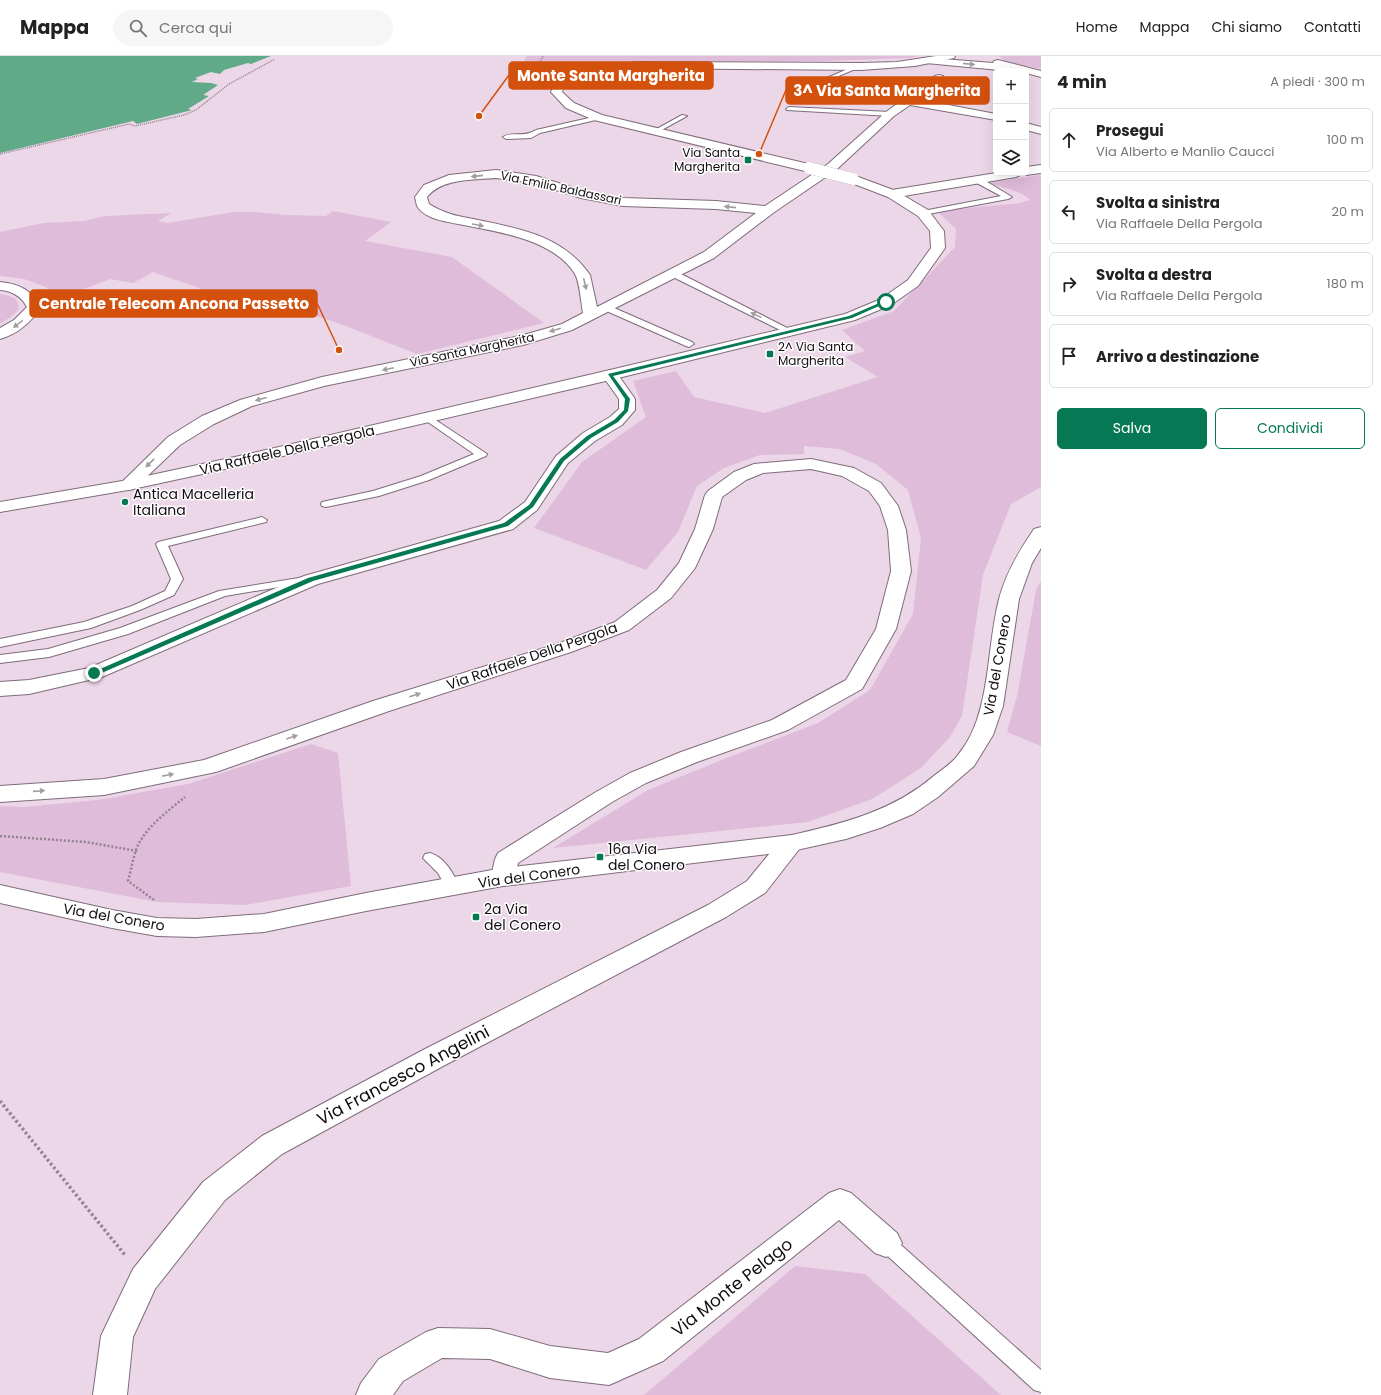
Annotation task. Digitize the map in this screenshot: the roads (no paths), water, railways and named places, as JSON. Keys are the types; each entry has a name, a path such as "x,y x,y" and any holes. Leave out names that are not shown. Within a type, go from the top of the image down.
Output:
{"street":[{"path":"857,67 930,61 950,56"},
{"path":"988,56 998,64 1012,68"},
{"path":"930,61 1012,68"},
{"name":"Via Raffaele Della Pergola","path":"128,485 428,418 790,332 850,317 886,302 913,283 938,248 938,231 923,213 892,194 853,179 598,118 580,111 564,102 556,92 560,84 578,75 636,65 857,67"},
{"path":"1029,72 1041,74"},
{"name":"Via Santa Margherita","path":"128,485 174,441 208,420 246,403 322,382 523,340 567,327 674,274 709,255 768,210 832,167 890,114 939,78"},
{"path":"907,101 993,116"},
{"path":"1029,127 1041,131"},
{"path":"1029,171 1041,169"},
{"name":"Via Emilio Baldassari","path":"598,311 583,275 571,260 543,241 508,230 439,216 423,206 421,197 428,188 453,178 496,174 536,180 585,194 623,202 716,205 768,210"},
{"path":"892,194 996,176"},
{"path":"0,286 20,290 30,298 34,307 27,318 12,329 0,334"},
{"path":"0,689 29,687 94,673 310,580 506,525 531,506 562,460 589,437 616,421 627,410 627,399 610,375"},
{"name":"Via Raffaele Della Pergola","path":"0,794 104,787 208,767 382,706 564,648 622,626 664,594 688,564 704,529 714,495 740,476 760,468 811,464 848,472 875,487 889,506 897,530 901,571 886,629 854,684 780,725 689,757 638,778 604,797 507,859 503,877"},
{"path":"0,507 128,485"},
{"name":"Via del Conero","path":"0,894 112,919 157,926 196,928 264,923 366,902 453,888 503,877 792,843 838,833 872,822 905,808 930,792 966,761 982,735 992,706 1009,598 1022,563 1041,533"},
{"name":"Via Francesco Angelini","path":"110,1395 117,1336 144,1279 214,1191 272,1145 435,1057 717,911 756,886 792,843"},
{"name":"Via Monte Pelago","path":"374,1395 391,1370 438,1343 490,1344 550,1362 609,1369 651,1350 840,1202 886,1243"}],"lane":[{"path":"794,93 857,67"},
{"path":"789,108 890,114"},
{"path":"656,131 684,116"},
{"path":"506,137 531,136 538,131 598,118"},
{"path":"923,213 1008,197 976,179"},
{"path":"674,274 790,332"},
{"path":"598,311 689,344"},
{"path":"326,504 375,494 425,478 482,454 428,418"},
{"path":"0,643 87,625 136,608 170,593 177,579 162,544 262,520"},
{"path":"0,659 49,653 124,631 223,594 310,580"},
{"path":"430,858 444,870 453,888"},
{"name":"Via Monte Pelago","path":"886,1243 1041,1383"}],"place":[{"name":"Monte Santa Margherita","path":"479,116"},
{"name":"3^ Via Santa Margherita","path":"759,154"},
{"name":"Via Santa Margherita","path":"748,160"},
{"name":"Centrale Telecom Ancona Passetto","path":"339,350"},
{"name":"2^ Via Santa Margherita","path":"770,354"},
{"name":"Antica Macelleria Italiana","path":"125,502"},
{"name":"16a Via del Conero","path":"600,857"},
{"name":"2a Via del Conero","path":"476,917"}]}
